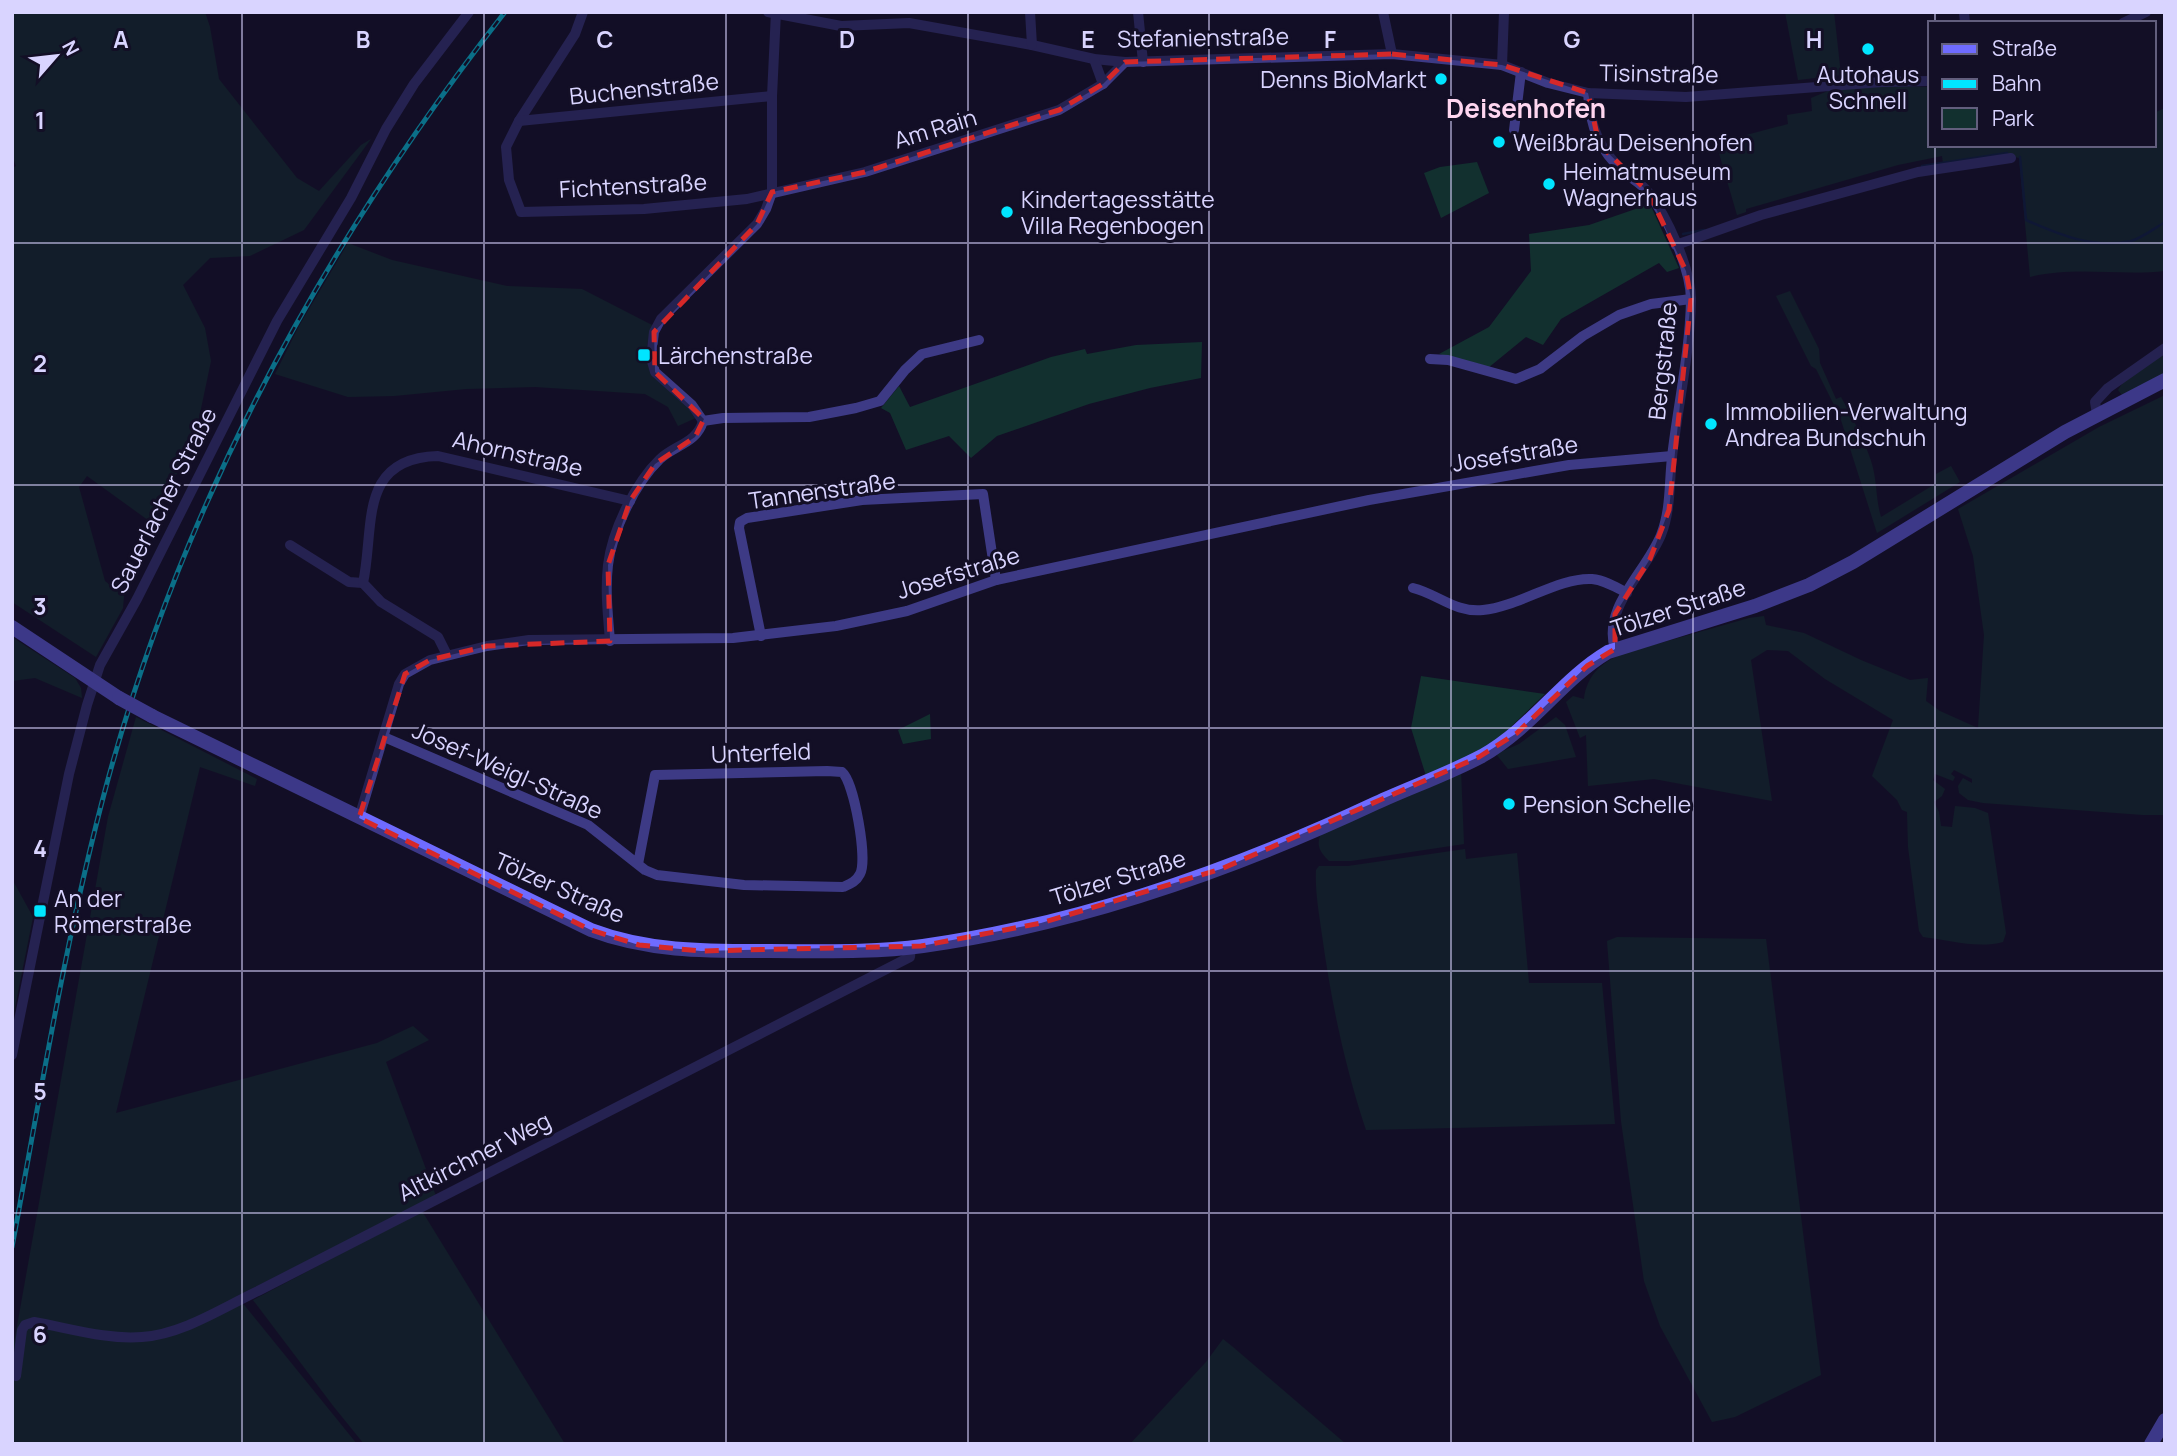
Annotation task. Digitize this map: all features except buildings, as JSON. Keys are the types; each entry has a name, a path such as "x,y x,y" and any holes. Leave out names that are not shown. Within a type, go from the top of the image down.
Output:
{"main road":[{"name":"Tölzer Straße","path":"12,627 119,698 152,716 591,930 639,945 701,951 825,951 911,947 992,934 1103,906 1220,869 1311,833 1479,757 1503,743 1531,722 1587,666 1615,649 1755,606 1818,581 2097,414 2165,380"},
{"path":"2151,1444 2165,1420"}],"street":[{"name":"Sauerlacher Straße","path":"12,1055 69,774 100,665 137,599 277,321 351,198 386,129 414,84 469,12"},
{"path":"519,121 575,34 583,12"},
{"path":"1030,12 1032,45"},
{"path":"1138,12 1143,62"},
{"path":"1383,12 1392,54"},
{"path":"1502,65 1504,12"},
{"path":"2127,21 2146,12"},
{"path":"703,421 692,405 655,372 651,358 654,332 661,319 757,224 766,209 772,192 773,13"},
{"name":"Stefanienstraße","path":"773,13 841,26 909,23 1094,59 1125,62 1392,54"},
{"name":"Tisinstraße","path":"1392,54 1502,65 1567,89 1588,93 1686,97 1928,81"},
{"path":"1094,59 1103,84"},
{"name":"Am Rain","path":"772,192 865,172 1059,110 1103,84 1125,62"},
{"path":"1514,130 1521,72"},
{"name":"Bergstraße","path":"1588,93 1590,120 1599,144 1614,162 1648,192 1676,246 1686,271 1691,299 1672,456 1668,516 1650,559 1626,593 1612,625 1611,636 1615,649"},
{"name":"Buchenstraße","path":"519,121 772,96"},
{"name":"Fichtenstraße","path":"519,121 506,146 509,180 521,212 644,209 747,198 772,192"},
{"path":"1676,246 1761,215 1918,172 2011,158"},
{"path":"747,198 754,208 757,224"},
{"path":"1430,359 1448,360 1516,379 1540,369 1583,336 1619,315 1651,304 1691,299"},
{"path":"703,421 723,418 809,417 880,401 922,354 979,340"},
{"path":"2097,414 2095,402 2108,388 2165,348"},
{"path":"610,641 608,565 612,545 630,501 654,464 665,454 695,437 703,421"},
{"name":"Ahornstraße","path":"363,583 368,560 371,506 375,496 389,474 413,458 438,456 630,501"},
{"name":"Josefstraße","path":"359,818 399,684 405,674 430,660 447,655 529,640 688,640 761,636 836,626 908,611 996,580 1182,538 1491,477 1569,465 1672,456"},
{"name":"Tannenstraße","path":"761,636 739,528 740,522 747,518 862,500 983,494 996,580"},
{"path":"290,545 349,582 363,583 381,602 438,637 447,655"},
{"path":"1413,588 1455,608 1470,611 1495,608 1576,581 1593,579 1611,584 1626,593"},
{"name":"Josef-Weigl-Straße","path":"384,737 588,825 638,864 657,875 744,886 843,887 853,883"},
{"name":"Unterfeld","path":"638,864 655,775 842,772 847,776 853,796 863,864 861,874 853,883"},
{"name":"Altkirchner Weg","path":"16,1376 25,1325 34,1322 121,1337 144,1337 185,1326 910,957 911,947"}],"highlighted area":[{"path":"1392,54 1502,65 1588,93 1599,144 1648,192 1686,271 1691,299 1669,510 1650,559 1615,614 1615,649 1587,666 1517,733 1479,757 1221,869 1041,923 921,946 701,951 639,945 591,930 359,818 405,674 430,660 487,646 610,641 608,565 630,501 655,464 695,437 704,419 655,372 654,332 757,224 772,192 865,172 1059,110 1103,84 1125,62"}],"green space":[{"path":"12,12 205,12 219,79 297,178 319,191 361,145 371,139 304,230 250,256 210,258 183,285 205,328 211,361 195,437 152,523 87,476 79,487 105,581 124,596 123,608 96,657 12,602 12,168 16,166 12,156"},
{"path":"1785,12 1834,12 1841,75 1798,80"},
{"path":"1882,86 1928,87 1928,147 2156,147 2156,112 2165,108 2165,271 2063,272 2030,277 2019,158 2007,155 1943,163 1942,156 1898,165 1746,209 1746,212 1737,215 1716,143 1788,124 1787,115 1812,111 1811,98 1828,91"},
{"path":"1477,162 1489,193 1441,218 1424,173 1440,167"},
{"path":"1650,204 1679,268 1667,272 1659,263 1561,319 1543,345 1526,337 1488,368 1439,354 1489,327 1531,271 1529,234 1589,225"},
{"path":"348,243 392,260 507,286 582,289 652,325 647,345 647,360 698,417 678,426 668,407 645,394 535,387 348,397 275,374 299,326"},
{"path":"1790,291 1819,349 1820,363 1836,399 1841,397 1868,451 1881,517 1935,484 1936,474 1951,466 1960,482 1877,533 1840,417 1776,296"},
{"path":"1202,342 1201,378 1089,404 997,436 971,458 949,436 906,450 890,413 881,408 899,386 910,407 1051,357 1085,349 1087,354 1136,345"},
{"path":"2165,353 2165,375 2122,395 2118,390 2125,379"},
{"path":"2165,395 2165,815 1983,803 1968,800 1959,793 1958,786 1963,778 1972,783 1972,779 1954,770 1951,774 1955,777 1953,781 1935,774 1933,780 1945,789 1942,796 1934,802 1941,826 1952,827 1955,806 1975,808 1988,813 2006,933 2003,942 1973,944 1923,937 1919,931 1908,847 1907,812 1902,810 1897,800 1872,776 1893,720 1825,679 1788,651 1767,650 1751,660 1772,801 1654,779 1588,786 1586,735 1580,738 1566,702 1573,696 1584,699 1595,672 1616,657 1749,618 1764,616 1766,625 1804,633 1910,680 1928,678 1926,701 1940,711 1978,728 1984,635 1973,556 1958,509 2099,427"},
{"path":"12,637 75,678 81,688 82,698 35,678 12,681"},
{"path":"1421,676 1545,694 1493,744 1426,776 1411,728"},
{"path":"930,714 931,739 903,744 898,730"},
{"path":"136,717 257,779 255,786 200,767 116,1113 377,1043 413,1026 429,1040 386,1062 436,1196 237,1296 357,1444 12,1444 12,1354 108,817"},
{"path":"1556,717 1565,725 1576,757 1508,769 1496,754 1519,744"},
{"path":"1461,771 1464,844 1351,861 1329,861 1321,851 1319,841 1322,832"},
{"path":"1465,849 1466,859 1517,853 1529,983 1602,983 1615,1124 1366,1130 1334,1009 1319,911 1316,870 1319,866 1348,866"},
{"path":"12,879 33,917 12,1022"},
{"path":"1617,937 1766,939 1821,1375 1735,1417 1712,1422 1660,1326 1644,1281 1621,1121 1607,941"},
{"path":"422,1211 565,1444 364,1444 253,1300"},
{"path":"1223,1339 1346,1444 1130,1444 1206,1362"}],"waterway":[{"path":"1922,166 2007,153"},
{"path":"2020,157 2026,220 2077,239 2103,243 2135,240 2165,222"},
{"path":"1683,234 1704,230"}],"railway":[{"path":"12,1247 55,1014 92,840 139,678 176,575 219,475 267,378 320,282 439,100 505,12"}],"place":[{"name":"Autohaus Schnell","path":"1868,49"},
{"name":"Denns BioMarkt","path":"1441,79"},
{"name":"Weißbräu Deisenhofen","path":"1499,142"},
{"name":"Heimatmuseum Wagnerhaus","path":"1549,184"},
{"name":"Kindertagesstätte Villa Regenbogen","path":"1007,212"},
{"name":"Lärchenstraße","path":"644,355"},
{"name":"Immobilien-Verwaltung Andrea Bundschuh","path":"1711,424"},
{"name":"Pension Schelle","path":"1509,804"},
{"name":"An der Römerstraße","path":"40,911"}],"district":[{"name":"Deisenhofen","path":"1526,108"}]}
